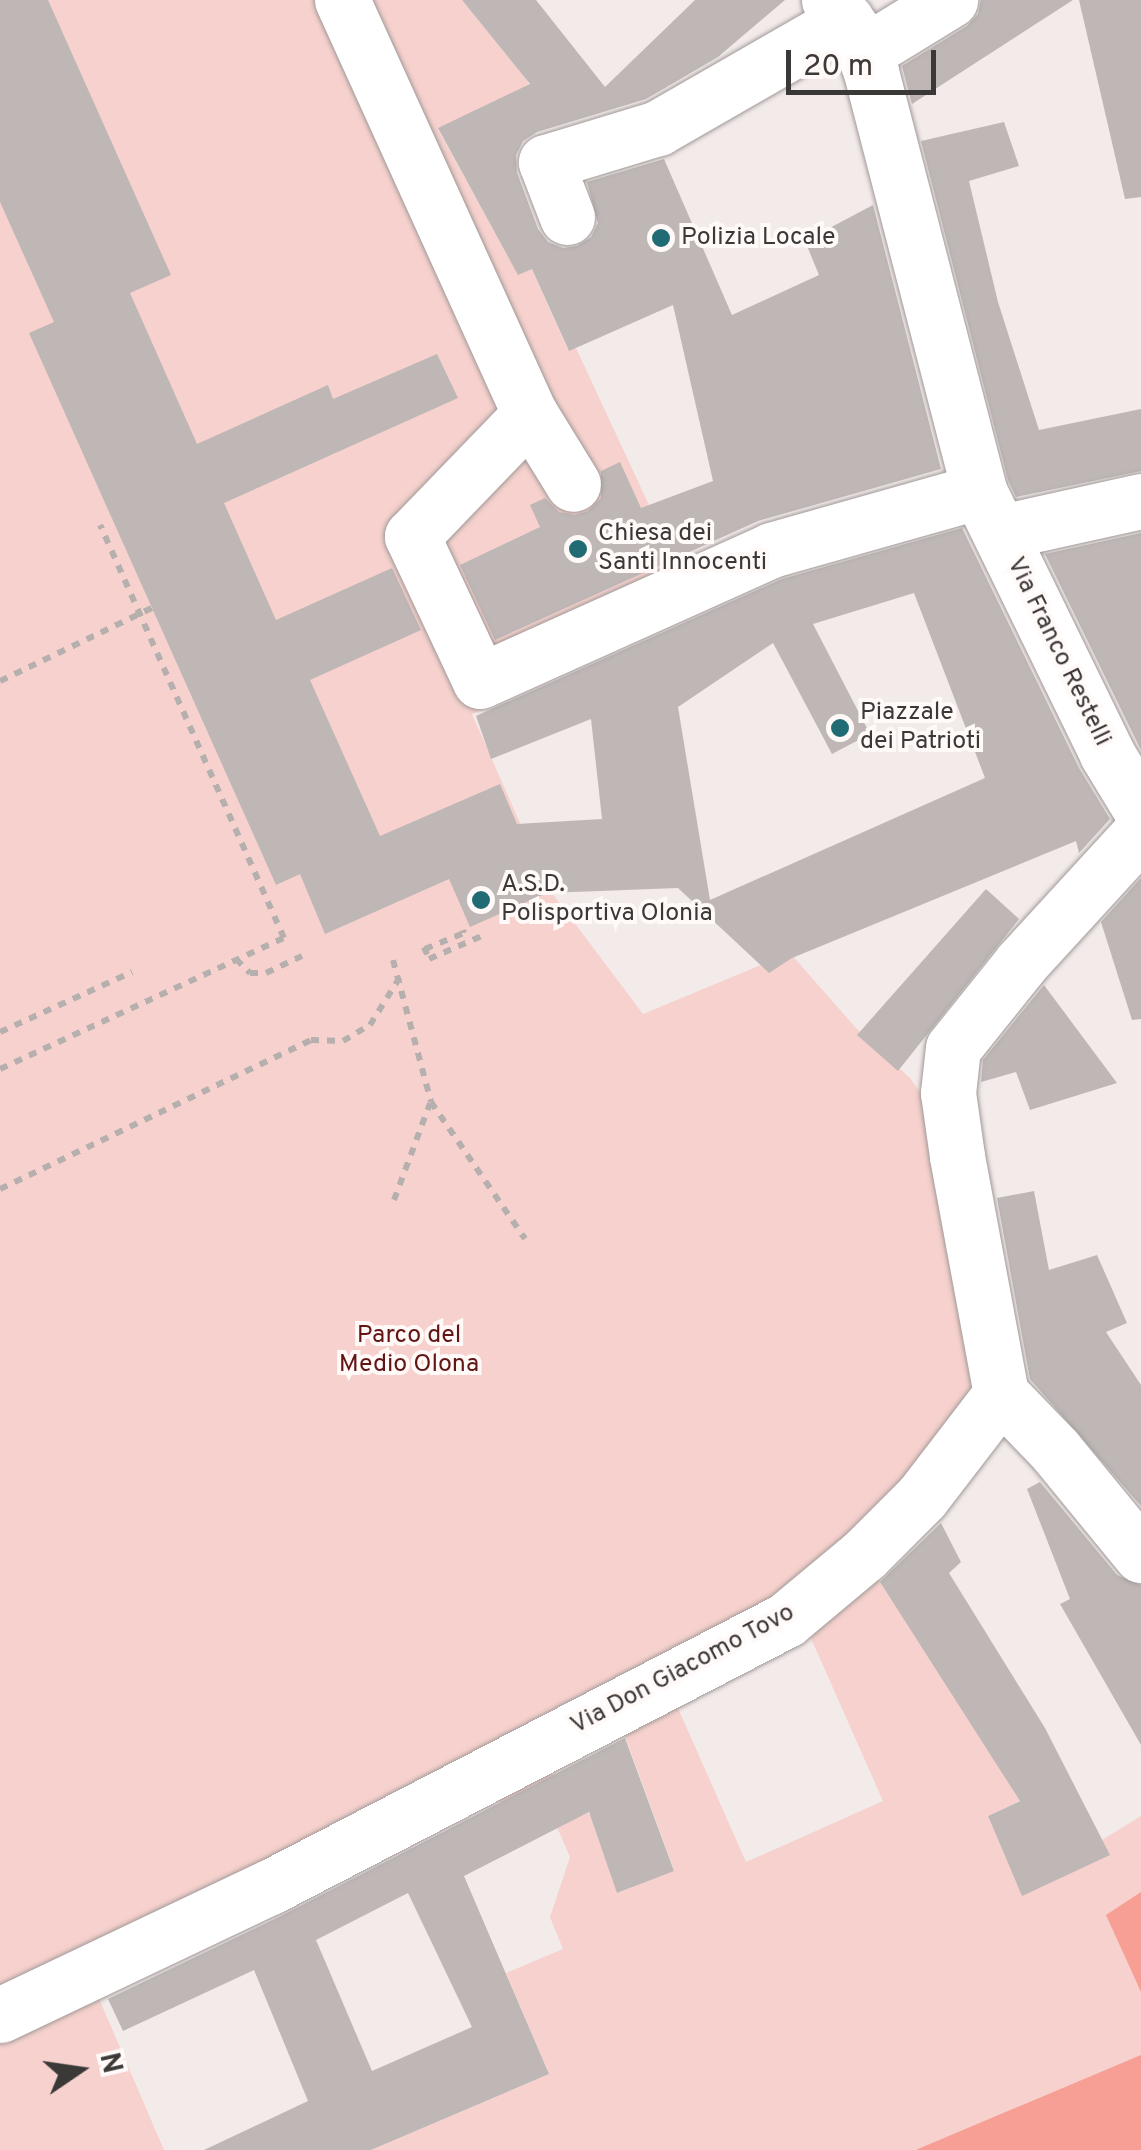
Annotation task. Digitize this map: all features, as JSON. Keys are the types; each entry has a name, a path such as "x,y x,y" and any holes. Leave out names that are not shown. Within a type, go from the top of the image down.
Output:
{"street":[{"path":"342,0 530,414 573,484"},
{"path":"567,217 546,162 658,128 847,24 950,0"},
{"name":"Via Franco Restelli","path":"847,24 990,512 1107,754 1141,810"},
{"path":"530,414 412,536 480,681 770,550 990,512 1141,501"},
{"path":"1141,832 1021,964 952,1048 948,1093 1001,1394 1055,1450 1141,1555"},
{"name":"Via Don Giacomo Tovo","path":"0,2015 270,1887 786,1620 864,1555 922,1496 1001,1394"}],"path":[{"path":"0,1068 284,938 100,525"},
{"path":"0,682 152,608"},
{"path":"463,930 464,933 424,948 429,959 484,935"},
{"path":"236,959 250,973 266,973 306,954"},
{"path":"393,960 431,1102 524,1239"},
{"path":"0,1032 132,972"},
{"path":"0,1189 312,1040 343,1042 370,1026 400,978"},
{"path":"394,1200 431,1102"}],"green space":[{"name":"Parco del Medio Olona","path":"0,0 462,0 527,80 529,85 438,129 518,274 532,269 568,350 576,348 696,606 472,714 549,889 643,1014 790,953 856,1028 910,1078 933,1110 1001,1394 864,1555 88,1973 164,2150 0,2150"},
{"path":"871,1568 1021,1800 988,1816 1022,1895 1109,1855 1102,1840 1141,1816 1141,2150 371,2150 549,2074 506,1973 563,1949 550,1917 570,1857 557,1827 521,1847 494,1790 536,1756 590,1815 618,1893 674,1870 618,1717 670,1690 746,1862 883,1801 806,1627"}],"shaded area":[{"path":"1141,1892 1141,1992 1106,1915"},
{"path":"1141,2055 1141,2150 916,2150 918,2149"}],"building":[{"path":"0,0 48,0 171,275 130,293 197,444 328,385 333,399 437,354 458,398 224,503 276,620 392,568 421,630 310,680 380,836 500,784 517,824 602,819 591,719 491,759 476,716 782,579 962,528 1079,768 1110,819 1079,853 1076,841 792,958 769,973 678,888 547,893 470,927 449,879 325,934 300,874 276,885 29,333 54,322 0,202","holes":["914,593 985,778 710,900 678,707 773,643 832,754 870,734 813,624"]},
{"path":"462,0 536,0 605,87 695,0 785,0 718,57 646,99 537,132 523,141 516,155 517,173 538,229 548,242 563,248 577,246 591,237 598,223 587,182 664,159 732,315 819,275 805,241 873,205 941,469 758,521 495,640 460,565 540,527 530,505 545,498 559,512 575,515 588,511 601,498 601,471 620,462 641,508 713,481 673,305 569,351 532,269 518,275 438,128 530,84"},
{"path":"981,0 1073,0 912,104 902,66 967,26 978,14"},
{"path":"1079,0 1141,0 1141,197 1125,199"},
{"path":"1004,122 1019,166 969,181 998,302 1039,430 1141,409 1141,471 1016,497 1008,480 921,141"},
{"path":"1141,533 1141,750 1045,554"},
{"path":"1141,878 1141,1019 1132,1020 1101,922"},
{"path":"986,889 1019,919 898,1071 857,1035"},
{"path":"1044,985 1117,1083 1030,1110 1016,1072 981,1082 983,1060"},
{"path":"1034,1191 1049,1270 1097,1255 1127,1323 1106,1332 1141,1385 1141,1506 1030,1379 997,1198"},
{"path":"1040,1482 1117,1575 1141,1585 1141,1745 1060,1604 1070,1599 1027,1489"},
{"path":"941,1523 961,1562 949,1573 1045,1728 1110,1855 1022,1896 988,1816 1020,1801 880,1582"},
{"path":"625,1738 674,1871 617,1893 589,1812 464,1876 549,2074 371,2150 204,2150 308,2101 254,1970 123,2031 108,1999 283,1915","holes":["408,1893 472,2027 372,2071 316,1940"]}],"place":[{"name":"Polizia Locale","path":"661,238"},
{"name":"Chiesa dei Santi Innocenti","path":"578,549"},
{"name":"Piazzale dei Patrioti","path":"840,728"},
{"name":"A.S.D. Polisportiva Olonia","path":"481,900"}]}
